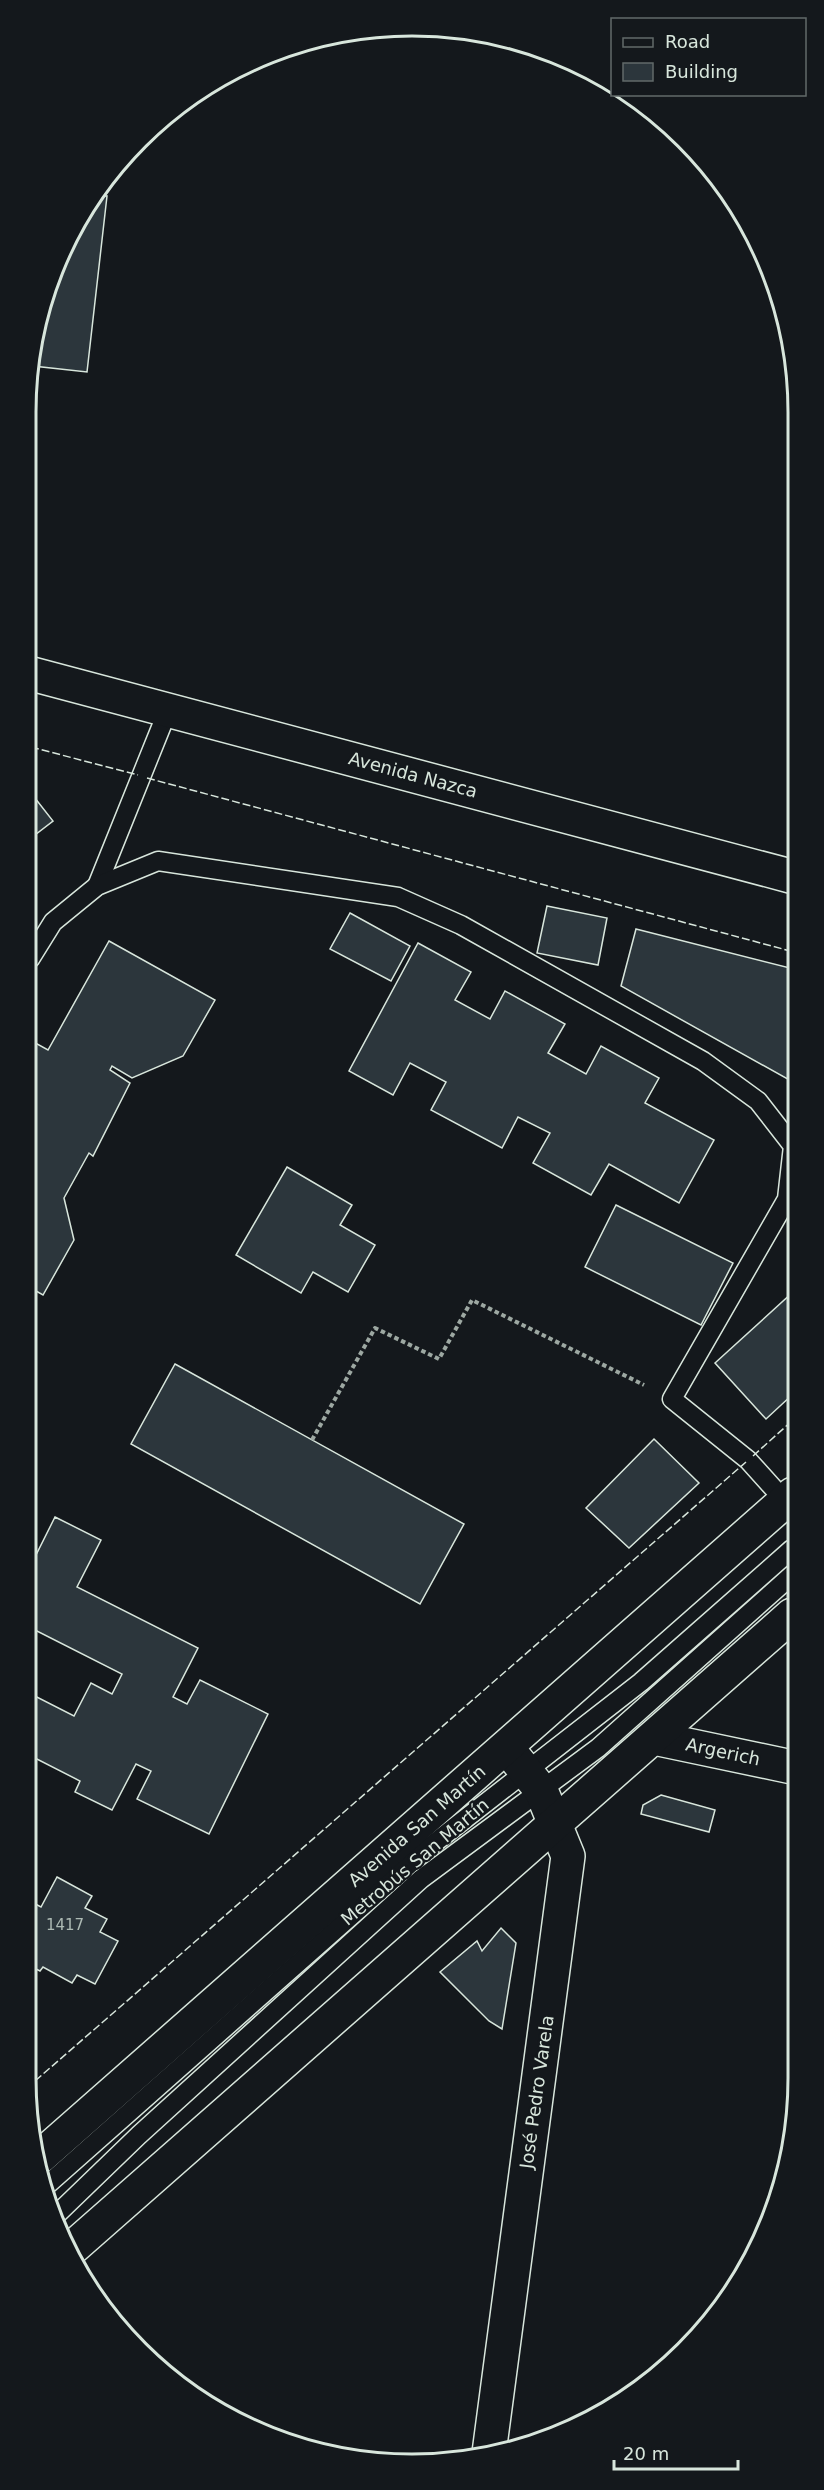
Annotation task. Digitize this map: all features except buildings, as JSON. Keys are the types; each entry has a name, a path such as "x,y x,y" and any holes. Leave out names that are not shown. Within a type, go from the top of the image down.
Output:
{"main road":[{"name":"Avenida Nazca","path":"36,675 788,875"},
{"name":"Avenida San Martín","path":"44,2154 525,1769 788,1499"},
{"path":"76,2245 788,1619"},
{"name":"Argerich","path":"654,1738 788,1766"},
{"name":"José Pedro Varela","path":"490,2446 568,1856 555,1822 525,1769"}],"lane":[{"path":"97,886 168,710"},
{"path":"36,949 53,922 97,886 158,861 398,897 462,925 693,1055 758,1101 788,1140"},
{"path":"788,1190 787,1199 672,1399 748,1460 788,1497"},
{"name":"Metrobús San Martín","path":"51,2182 429,1847 525,1769 641,1682 788,1553"},
{"name":"Metrobús San Martín","path":"61,2211 139,2135 421,1879 525,1769 598,1748 788,1579"}],"path":[{"path":"312,1440 375,1328 440,1359 472,1300 672,1399"}],"fence":[{"path":"36,748 138,775"},
{"path":"147,778 788,950"},
{"path":"753,1456 788,1424"},
{"path":"36,2080 746,1462"}]}
